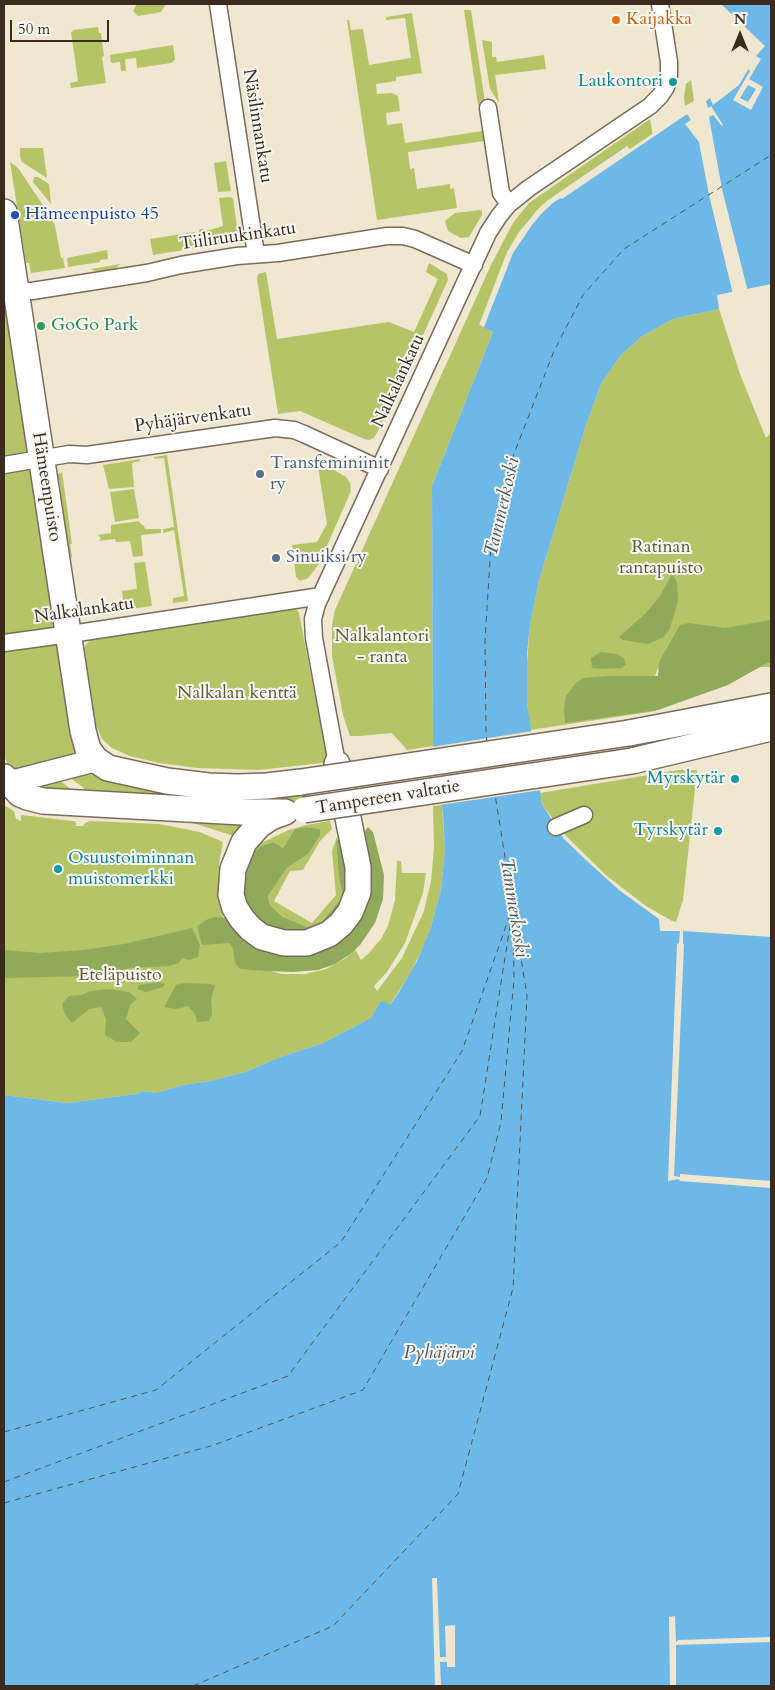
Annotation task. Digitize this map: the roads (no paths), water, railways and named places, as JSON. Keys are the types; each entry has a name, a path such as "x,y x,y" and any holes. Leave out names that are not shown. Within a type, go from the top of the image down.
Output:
{"main road":[{"name":"Hämeenpuisto","path":"4,212 10,291 41,459 85,738 88,749 96,760"},
{"name":"Tampereen valtatie","path":"96,760 108,768 154,779 194,785 253,787 301,782 629,733 771,706"},
{"name":"Tampereen valtatie","path":"5,780 20,794 43,801 242,812 294,811 632,761 771,728"},
{"path":"294,811 271,817 258,825 244,842 233,869 231,895 235,908 251,929 262,937 284,944 307,943 329,934 341,924 350,912 358,892 358,867 337,764"}],"street":[{"name":"Näsilinnankatu","path":"218,4 256,254"},
{"name":"Nalkalankatu","path":"4,643 321,596 493,225 509,204 536,183 650,106 660,96 668,83 670,68 660,4"},
{"path":"488,108 500,193 509,204"},
{"name":"Tiiliruukinkatu","path":"10,291 32,291 147,273 181,264 397,236 421,241 474,265"},
{"name":"Pyhäjärvenkatu","path":"4,465 69,454 87,455 269,428 284,428 304,434 380,469"},
{"path":"321,596 314,612 314,638 337,764"},
{"path":"5,780 19,780 96,760"},
{"path":"556,827 584,815"}],"water":[{"name":"Pyhäjärvi","path":"721,4 771,4 771,284 717,295 719,309 673,319 641,337 620,356 601,384 585,428 539,581 530,625 527,654 527,703 542,804 564,839 619,890 659,919 660,931 771,937 771,1686 4,1686 4,1095 68,1103 136,1094 143,1091 156,1093 183,1085 210,1081 245,1072 283,1056 321,1044 371,1018 380,1002 383,1001 390,1005 399,992 417,961 430,930 441,890 445,849 443,814 433,746 432,486 493,332 479,325 512,244 529,219 548,200 625,147 629,153 710,98 713,105 739,85 756,56 765,46"}],"place":[{"name":"Kaijakka","path":"616,20"},
{"name":"Laukontori","path":"673,82"},
{"name":"Hämeenpuisto 45","path":"15,215"},
{"name":"GoGo Park","path":"41,326"},
{"name":"Transfeminiinit ry","path":"260,474"},
{"name":"Sinuiksi ry","path":"276,558"},
{"name":"Myrskytär","path":"735,779"},
{"name":"Tyrskytär","path":"718,831"},
{"name":"Osuustoiminnan muistomerkki","path":"58,869"}],"water label":[{"name":"Tammerkoski","path":"503,507"},
{"name":"Tammerkoski","path":"513,908"}],"park label":[{"name":"Ratinan rantapuisto","path":"661,558"},
{"name":"Nalkalantori - ranta","path":"382,648"},
{"name":"Nalkalan kenttä","path":"237,694"},
{"name":"Eteläpuisto","path":"120,976"}]}
